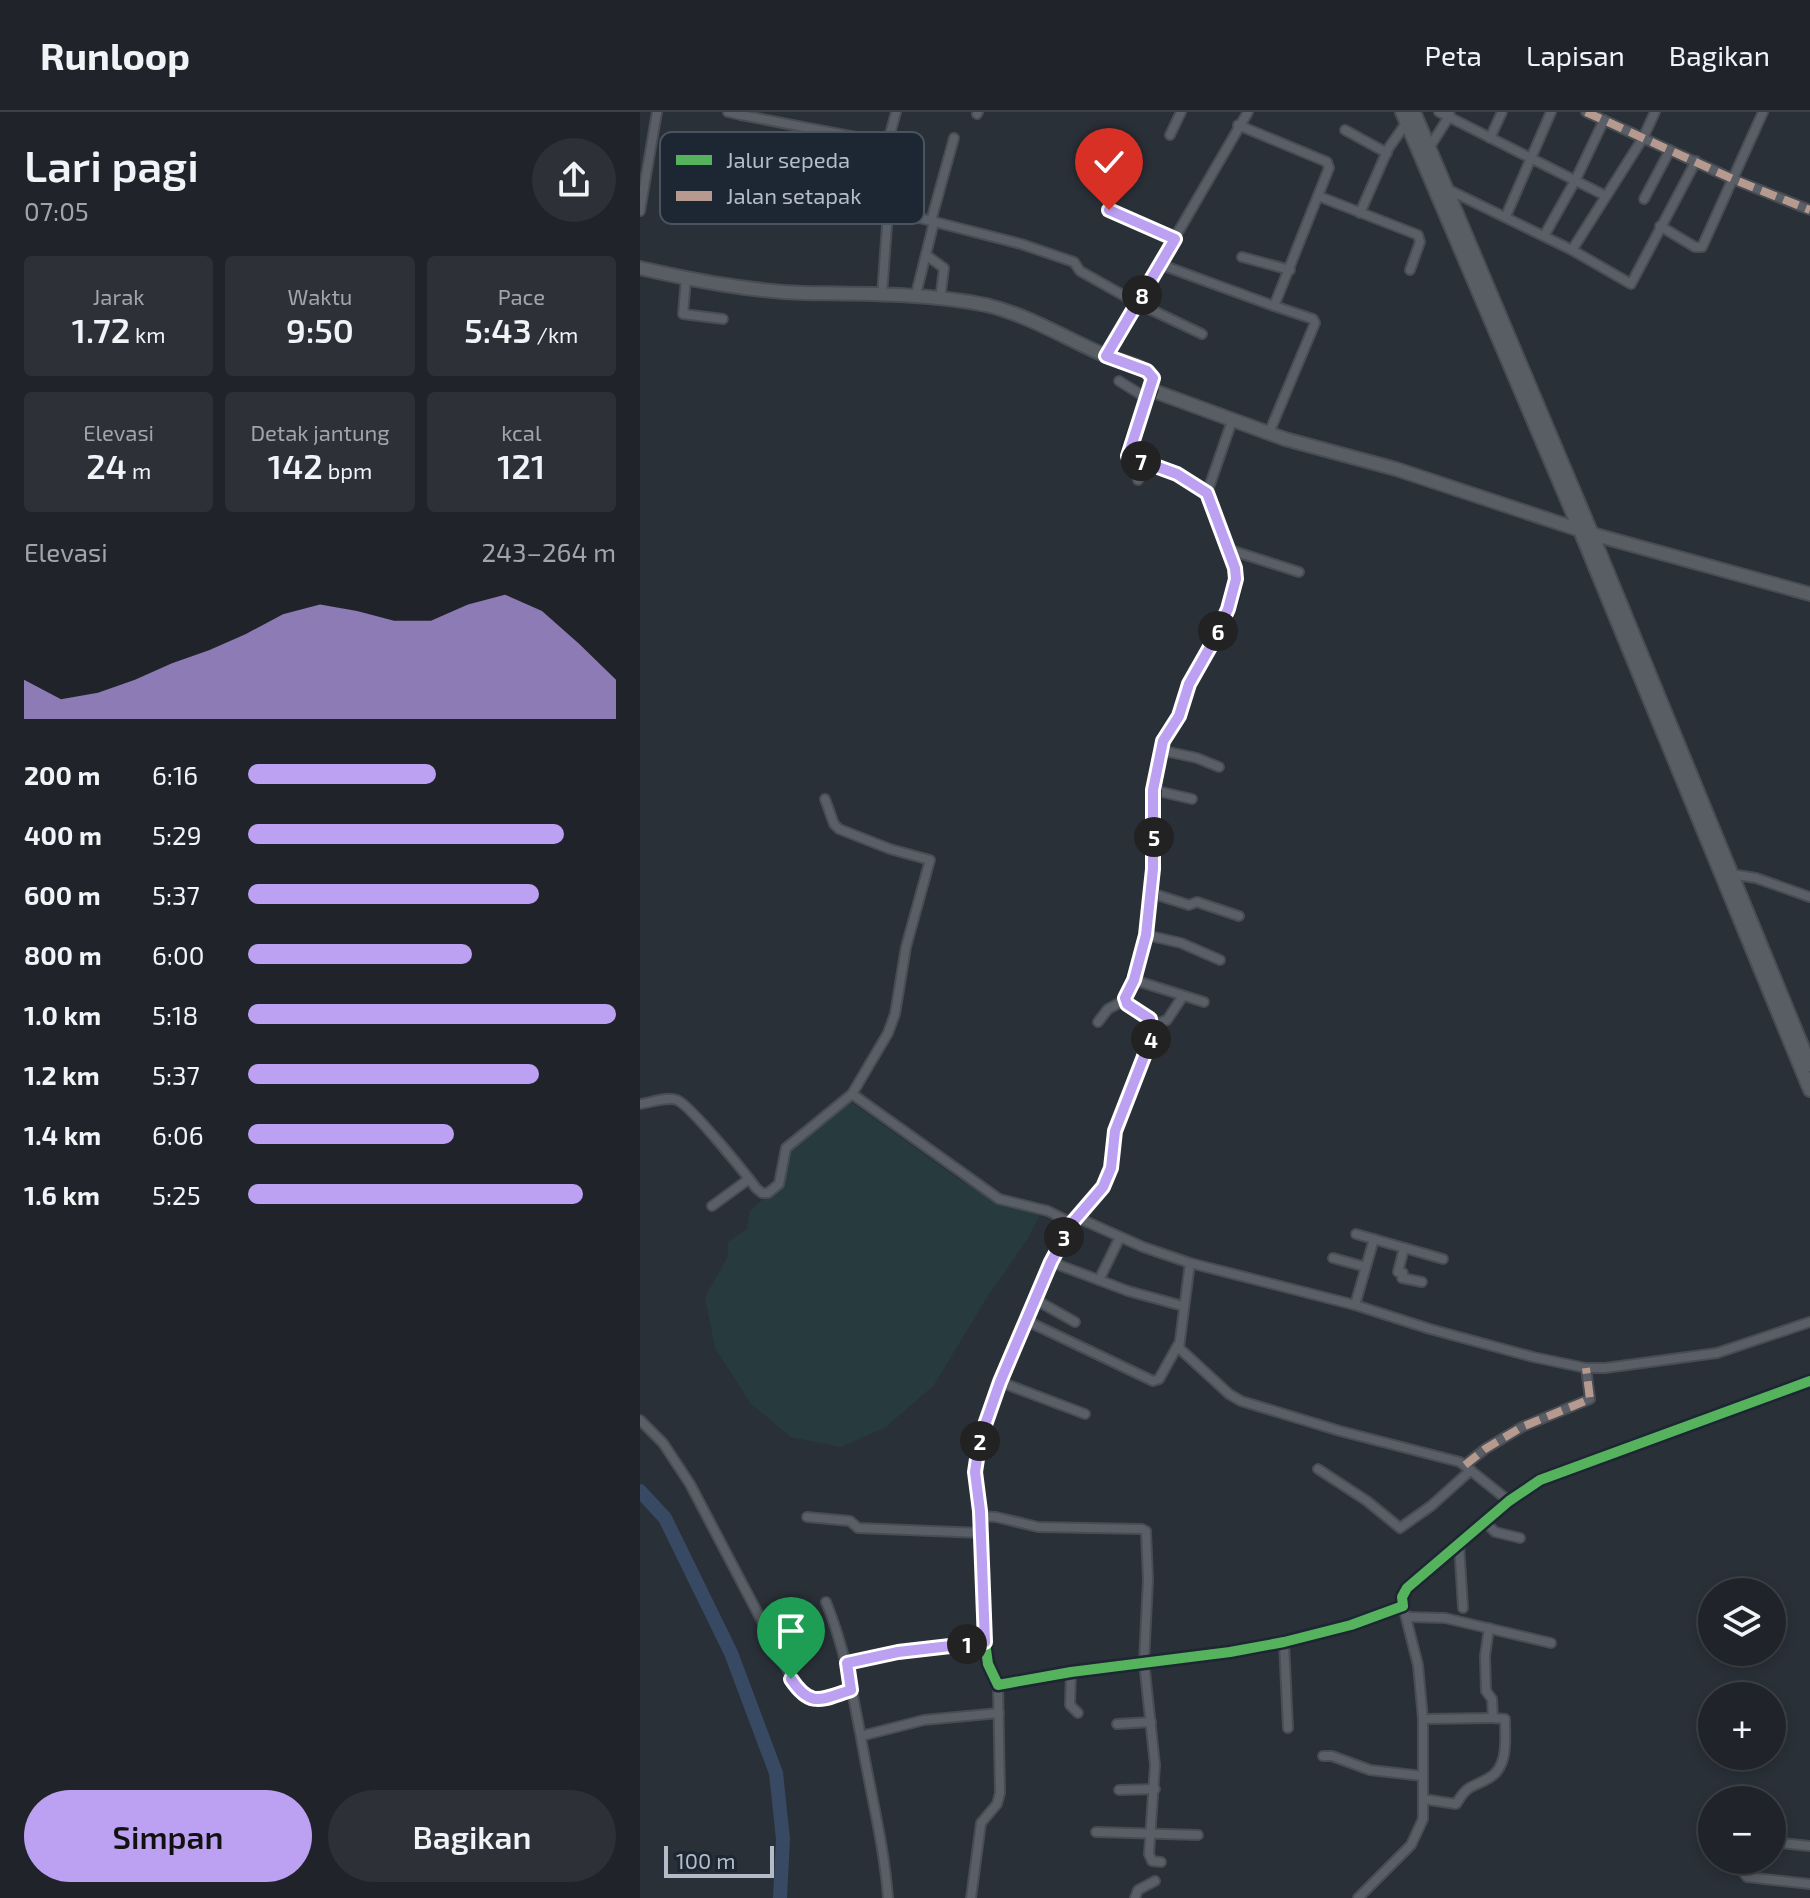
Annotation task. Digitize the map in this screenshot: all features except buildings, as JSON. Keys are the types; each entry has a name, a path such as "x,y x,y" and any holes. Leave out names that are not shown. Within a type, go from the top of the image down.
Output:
{"street":[{"path":"640,211 657,112"},
{"path":"728,112 833,132"},
{"path":"890,132 896,112"},
{"path":"1170,135 1181,112"},
{"path":"1106,356 1248,112"},
{"path":"1439,112 1450,114 1490,138 1606,196"},
{"path":"1490,138 1502,112"},
{"path":"1506,216 1551,112"},
{"path":"1586,112 1735,180 1810,210"},
{"path":"1572,250 1643,138 1655,112"},
{"path":"1660,226 1695,247 1702,247 1735,180 1763,112"},
{"path":"1409,114 1429,148 1592,534 1810,1065"},
{"path":"1360,213 1387,153 1409,114"},
{"path":"1409,114 1432,182 1579,528 1810,1090"},
{"path":"1429,148 1450,114"},
{"path":"1544,236 1604,120"},
{"path":"1238,125 1327,162 1329,168 1274,306"},
{"path":"1345,130 1387,153"},
{"path":"915,298 954,138"},
{"path":"1644,199 1670,150"},
{"path":"1432,182 1506,216 1631,284 1696,161"},
{"path":"1318,196 1418,235 1420,242 1410,270"},
{"path":"1109,210 1175,239"},
{"path":"924,220 1031,247 1074,262 1080,271 1202,334"},
{"path":"882,295 890,224"},
{"path":"926,255 944,268 940,300"},
{"path":"1242,257 1290,270"},
{"path":"1159,264 1313,319 1315,323 1269,433"},
{"path":"640,268 686,279 786,291 882,295 986,305 1022,316 1106,356 1147,371 1153,378 1128,456 1177,474 1207,493 1236,575 1228,609 1189,684 1180,714 1167,732 1160,750 1153,790 1151,893 1146,935 1134,980 1125,1000 1108,1009 1098,1022"},
{"path":"686,279 683,314 723,319"},
{"path":"1119,381 1149,394 1269,433 1396,469 1592,534 1810,594"},
{"path":"1207,493 1232,421"},
{"path":"1138,480 1145,463"},
{"path":"1227,549 1299,572"},
{"path":"1160,750 1197,758 1219,767"},
{"path":"1153,790 1192,799"},
{"path":"640,1104 671,1099 681,1102 762,1193 768,1193 777,1187 786,1148 852,1094 892,1025 906,947 930,860 839,829 834,824 825,799"},
{"path":"1731,874 1756,878 1810,897"},
{"path":"1151,893 1189,905 1197,902 1239,916"},
{"path":"1146,935 1181,943 1220,960"},
{"path":"1134,980 1204,1002"},
{"path":"1153,1025 1167,1020 1183,996"},
{"path":"971,1898 981,1823 997,1804 1000,1793 998,1685 988,1664 985,1642 976,1456 1000,1382 1051,1262 1074,1220 1103,1187 1111,1168 1115,1131 1149,1048 1153,1025 1148,1017 1125,1000"},
{"path":"852,1094 999,1199 1037,1207 1190,1263 1586,1368 1717,1353 1810,1322"},
{"path":"712,1206 749,1179"},
{"path":"1356,1234 1443,1259"},
{"path":"1099,1280 1120,1237"},
{"path":"1355,1305 1374,1239"},
{"path":"1404,1248 1398,1272 1403,1273 1402,1278 1422,1282"},
{"path":"1333,1258 1366,1267"},
{"path":"1051,1262 1183,1306"},
{"path":"1027,1321 1153,1381 1159,1379 1178,1345 1190,1263"},
{"path":"1036,1300 1075,1322"},
{"path":"1178,1345 1183,1354 1241,1401 1288,1417 1438,1456 1468,1468 1509,1501"},
{"path":"1318,1469 1367,1501 1398,1528 1415,1520 1485,1449 1522,1427 1590,1399 1586,1368"},
{"path":"1358,1898 1417,1836 1423,1819 1423,1719 1418,1665 1403,1606 1402,1597 1407,1588 1509,1501 1549,1475 1810,1381"},
{"path":"1000,1382 1085,1414"},
{"path":"640,1420 663,1443 690,1484 797,1688 812,1700 851,1690"},
{"path":"980,1516 1038,1527 1144,1529 1147,1533 1144,1662 1155,1789 1149,1832 1150,1859 1161,1862"},
{"path":"807,1517 850,1521 858,1528 981,1533"},
{"path":"1486,1523 1495,1532 1520,1538"},
{"path":"1459,1544 1463,1608"},
{"path":"826,1602 847,1663 885,1864 888,1898"},
{"path":"998,1685 1284,1642 1351,1625 1403,1606"},
{"path":"1407,1617 1445,1618 1551,1643"},
{"path":"1489,1628 1485,1656 1486,1691 1492,1699 1493,1718"},
{"path":"847,1663 898,1652 985,1642"},
{"path":"1284,1642 1288,1728"},
{"path":"1071,1672 1070,1705 1078,1713"},
{"path":"861,1736 924,1720 999,1713"},
{"path":"1423,1719 1505,1719 1504,1754 1497,1771 1490,1778 1466,1788 1456,1804 1423,1799"},
{"path":"1117,1724 1151,1722"},
{"path":"1323,1756 1332,1756 1370,1770 1423,1776"},
{"path":"1119,1790 1155,1789"},
{"path":"1096,1832 1198,1835"},
{"path":"1786,1843 1810,1846"},
{"path":"1745,1874 1747,1877 1810,1884"},
{"path":"1135,1898 1140,1888 1155,1881"}],"green space":[{"path":"851,1102 960,1180 1006,1207 1040,1215 934,1385 886,1427 841,1447 791,1437 751,1404 715,1348 705,1297 728,1256 728,1242 747,1229 750,1211 773,1190 786,1148"}],"waterway":[{"path":"640,1491 665,1518 731,1653 776,1773 783,1839 780,1898"}],"marked path":[{"path":"1586,112 1735,180 1810,210"},
{"path":"1465,1465 1522,1427 1590,1399 1586,1368"}],"cycle path":[{"path":"1151,390 1128,448 1128,456 1177,474 1207,493 1235,568 1236,583 1227,614 1188,686 1178,719 1164,736 1156,769 1149,911 1138,963 1125,998 1127,1004 1150,1019 1153,1029 1151,1041 1115,1131 1111,1168 1103,1187 1072,1223 1051,1262 1000,1382 980,1439 975,1472 980,1511 985,1642 988,1664 998,1685 1284,1642 1351,1625 1403,1606 1402,1597 1407,1588 1509,1501 1540,1480 1810,1381"}],"route":[{"path":"791,1679 804,1696 818,1700 851,1690 847,1663 898,1652 985,1642 980,1511 975,1472 980,1439 1000,1382 1051,1262 1072,1223 1103,1187 1111,1168 1115,1131 1152,1036 1150,1019 1127,1004 1125,998 1134,980 1146,935 1154,852 1153,790 1160,750 1164,737 1179,716 1189,684 1228,609 1236,575 1207,493 1177,474 1128,456 1128,448 1153,378 1147,371 1106,356 1175,239 1109,210"}]}
